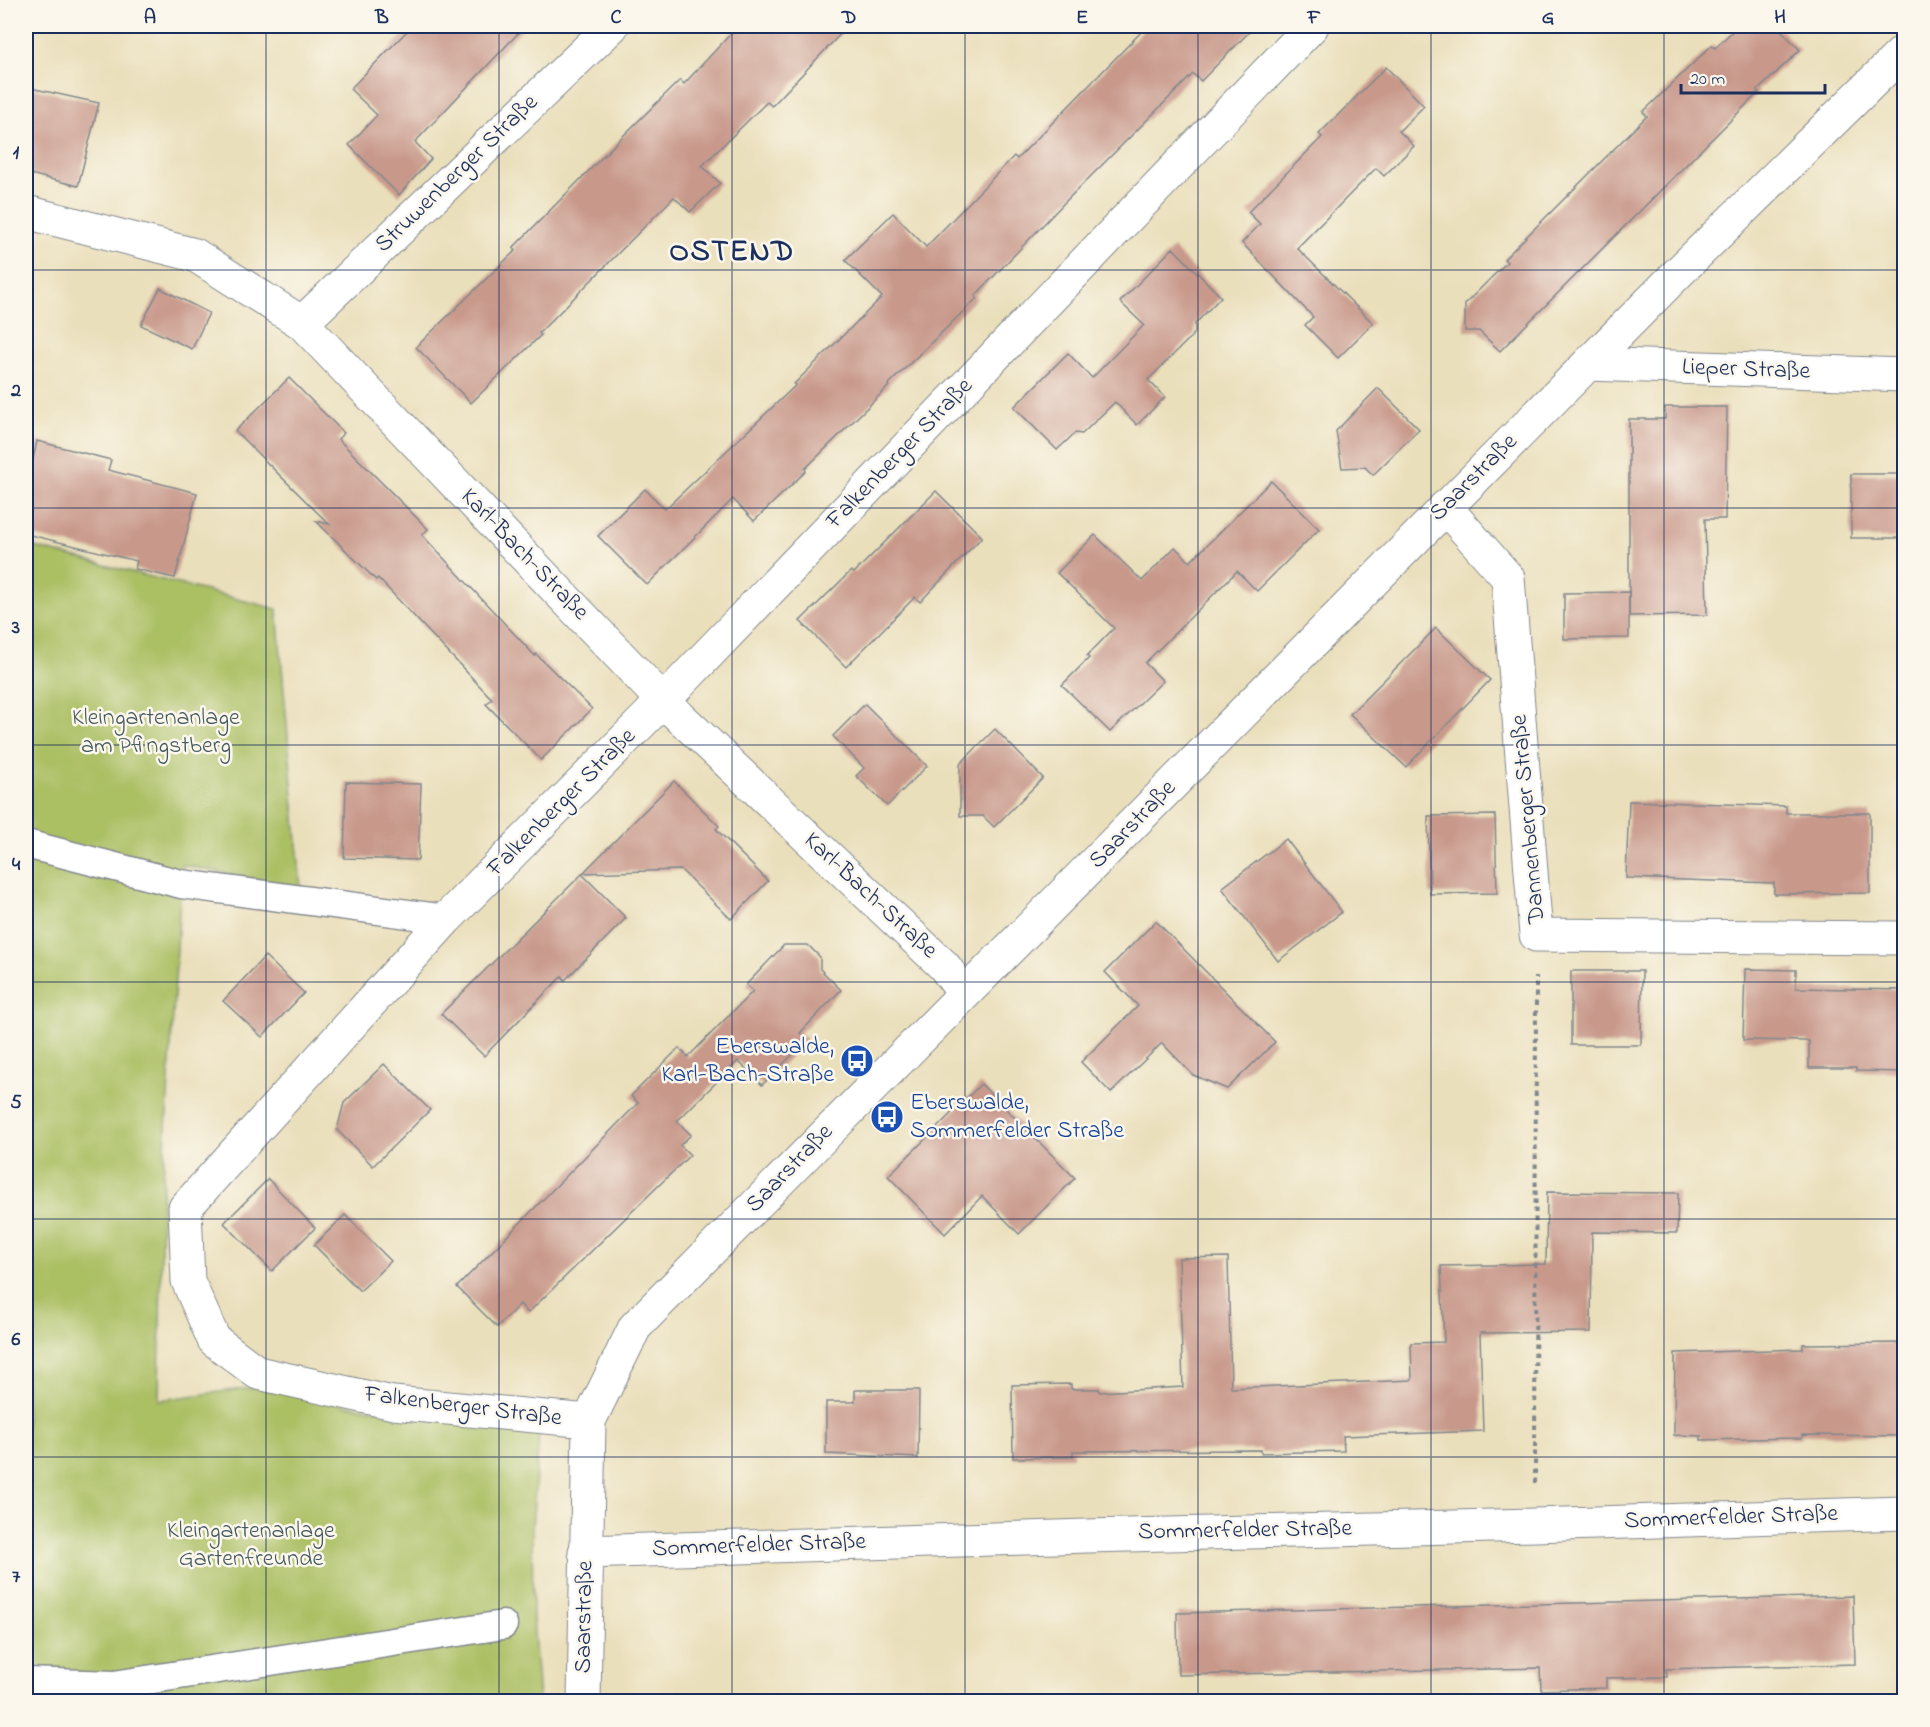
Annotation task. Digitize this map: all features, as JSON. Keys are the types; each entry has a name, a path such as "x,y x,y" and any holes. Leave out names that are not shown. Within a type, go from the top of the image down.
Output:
{"street":[{"name":"Struwenberger Straße","path":"302,322 612,26"},
{"name":"Falkenberger Straße","path":"588,1421 393,1403 258,1374 214,1340 188,1281 185,1208 446,919 663,701 1312,26"},
{"name":"Saarstraße","path":"584,1701 588,1421 635,1328 1688,262 1905,51"},
{"name":"Karl-Bach-Straße","path":"26,212 195,255 302,322 663,701 944,966 964,993"},
{"name":"Lieper Straße","path":"1588,364 1905,375"},
{"name":"Dannenberger Straße","path":"1445,507 1508,578 1536,935 1905,938"},
{"name":"Sommerfelder Straße","path":"585,1552 1905,1513"}],"lane":[{"path":"26,844 181,884 446,919"},
{"path":"26,1682 114,1684 503,1625"}],"path":[{"path":"1535,1525 1536,935"}],"green space":[{"path":"26,545 277,609 301,888 182,865 162,1196 159,1400 258,1387 340,1404 539,1434 532,1528 533,1617 539,1701 26,1701"}],"building":[{"path":"412,26 525,26 415,142 431,159 399,195 349,145 377,115 350,89"},
{"path":"738,26 848,26 772,106 767,102 702,166 720,183 690,212 674,197 539,333 541,335 471,403 416,347 516,250 513,248 623,136 680,80 684,84"},
{"path":"1147,26 1255,26 1201,81 1193,74 1064,203 975,296 977,298 754,521 733,499 647,585 598,536 645,489 665,509 796,385 794,384 882,297 845,260 893,213 926,247 1014,156 1017,159"},
{"path":"1738,26 1777,26 1800,50 1500,351 1479,331 1465,331 1465,304 1507,262 1504,259 1647,116 1643,112 1712,45 1715,48"},
{"path":"1386,67 1424,106 1399,131 1414,146 1384,176 1376,168 1297,248 1373,323 1338,358 1305,325 1313,317 1242,243 1260,224 1248,212 1322,137 1319,134"},
{"path":"26,87 99,103 78,186 26,173"},
{"path":"1173,248 1221,297 1195,324 1195,333 1148,380 1165,397 1137,425 1115,402 1082,434 1075,433 1057,450 1014,407 1068,353 1092,378 1144,325 1120,302"},
{"path":"160,288 209,313 192,349 141,325"},
{"path":"289,378 344,433 338,439 428,529 422,535 535,656 536,654 592,709 541,760 486,704 492,699 378,578 376,580 316,521 329,524 235,431"},
{"path":"1378,388 1419,429 1373,475 1365,467 1342,468 1336,431"},
{"path":"1665,407 1727,407 1725,519 1705,519 1707,615 1629,616 1629,419 1665,419"},
{"path":"37,441 111,460 108,470 197,493 175,578 135,569 137,561 26,534 26,491"},
{"path":"1851,474 1905,474 1905,538 1851,538"},
{"path":"1271,481 1319,529 1257,591 1237,571 1145,663 1163,681 1110,732 1062,685 1114,628 1057,573 1095,535 1142,581 1175,547 1190,562"},
{"path":"936,491 982,537 920,602 915,597 846,667 800,621 851,571 854,573"},
{"path":"1629,592 1629,638 1564,639 1564,593"},
{"path":"1436,628 1490,680 1406,767 1350,714"},
{"path":"865,704 927,766 887,806 856,776 864,768 833,736"},
{"path":"995,729 1043,778 994,827 983,816 960,816 960,764"},
{"path":"674,781 719,826 716,829 768,881 731,919 681,870 583,873"},
{"path":"346,782 421,784 418,860 344,858"},
{"path":"1629,801 1786,806 1786,813 1870,813 1870,893 1774,894 1774,883 1626,878"},
{"path":"1495,815 1497,893 1430,894 1428,816"},
{"path":"1286,839 1342,912 1278,961 1222,888"},
{"path":"582,874 626,918 565,980 562,976 484,1056 441,1014"},
{"path":"1156,921 1275,1042 1227,1089 1193,1075 1162,1043 1111,1093 1081,1062 1138,1006 1105,972"},
{"path":"784,945 808,945 820,957 820,969 841,990 800,1033 807,1040 762,1085 738,1061 677,1121 691,1135 680,1145 690,1155 528,1313 520,1304 497,1327 457,1287 638,1103 631,1096 679,1048 688,1057 753,991 746,985"},
{"path":"265,956 304,993 262,1037 223,1001"},
{"path":"1745,969 1796,970 1796,988 1905,990 1905,1072 1856,1071 1856,1068 1809,1068 1809,1041 1743,1040"},
{"path":"1571,971 1642,971 1641,1045 1571,1045"},
{"path":"384,1064 430,1110 373,1166 337,1130 344,1103"},
{"path":"981,1084 1075,1178 1019,1234 982,1196 945,1234 888,1176"},
{"path":"268,1179 315,1228 272,1271 224,1223"},
{"path":"1547,1192 1678,1193 1677,1233 1592,1232 1591,1332 1480,1333 1483,1431 1343,1436 1344,1451 1261,1453 1261,1450 1073,1451 1073,1457 1013,1458 1012,1385 1071,1384 1071,1389 1099,1389 1100,1392 1183,1387 1179,1258 1228,1257 1231,1388 1412,1380 1411,1343 1444,1342 1441,1266 1546,1264"},
{"path":"345,1215 391,1261 360,1291 314,1245"},
{"path":"1905,1343 1905,1436 1802,1435 1802,1438 1701,1440 1701,1436 1674,1435 1675,1353 1803,1349 1803,1344"},
{"path":"855,1390 919,1390 918,1458 826,1454 826,1402 855,1402"},
{"path":"1853,1596 1855,1664 1666,1669 1667,1677 1606,1678 1606,1688 1541,1690 1540,1668 1178,1675 1177,1613"}],"place":[{"name":"Eberswalde, Karl-Bach-Straße","path":"857,1061"},
{"name":"Eberswalde, Sommerfelder Straße","path":"887,1117"}],"district":[{"name":"OSTEND","path":"732,253"}],"park label":[{"name":"Kleingartenanlage am Pfingstberg","path":"156,732"},
{"name":"Kleingartenanlage Gartenfreunde","path":"251,1545"}]}
